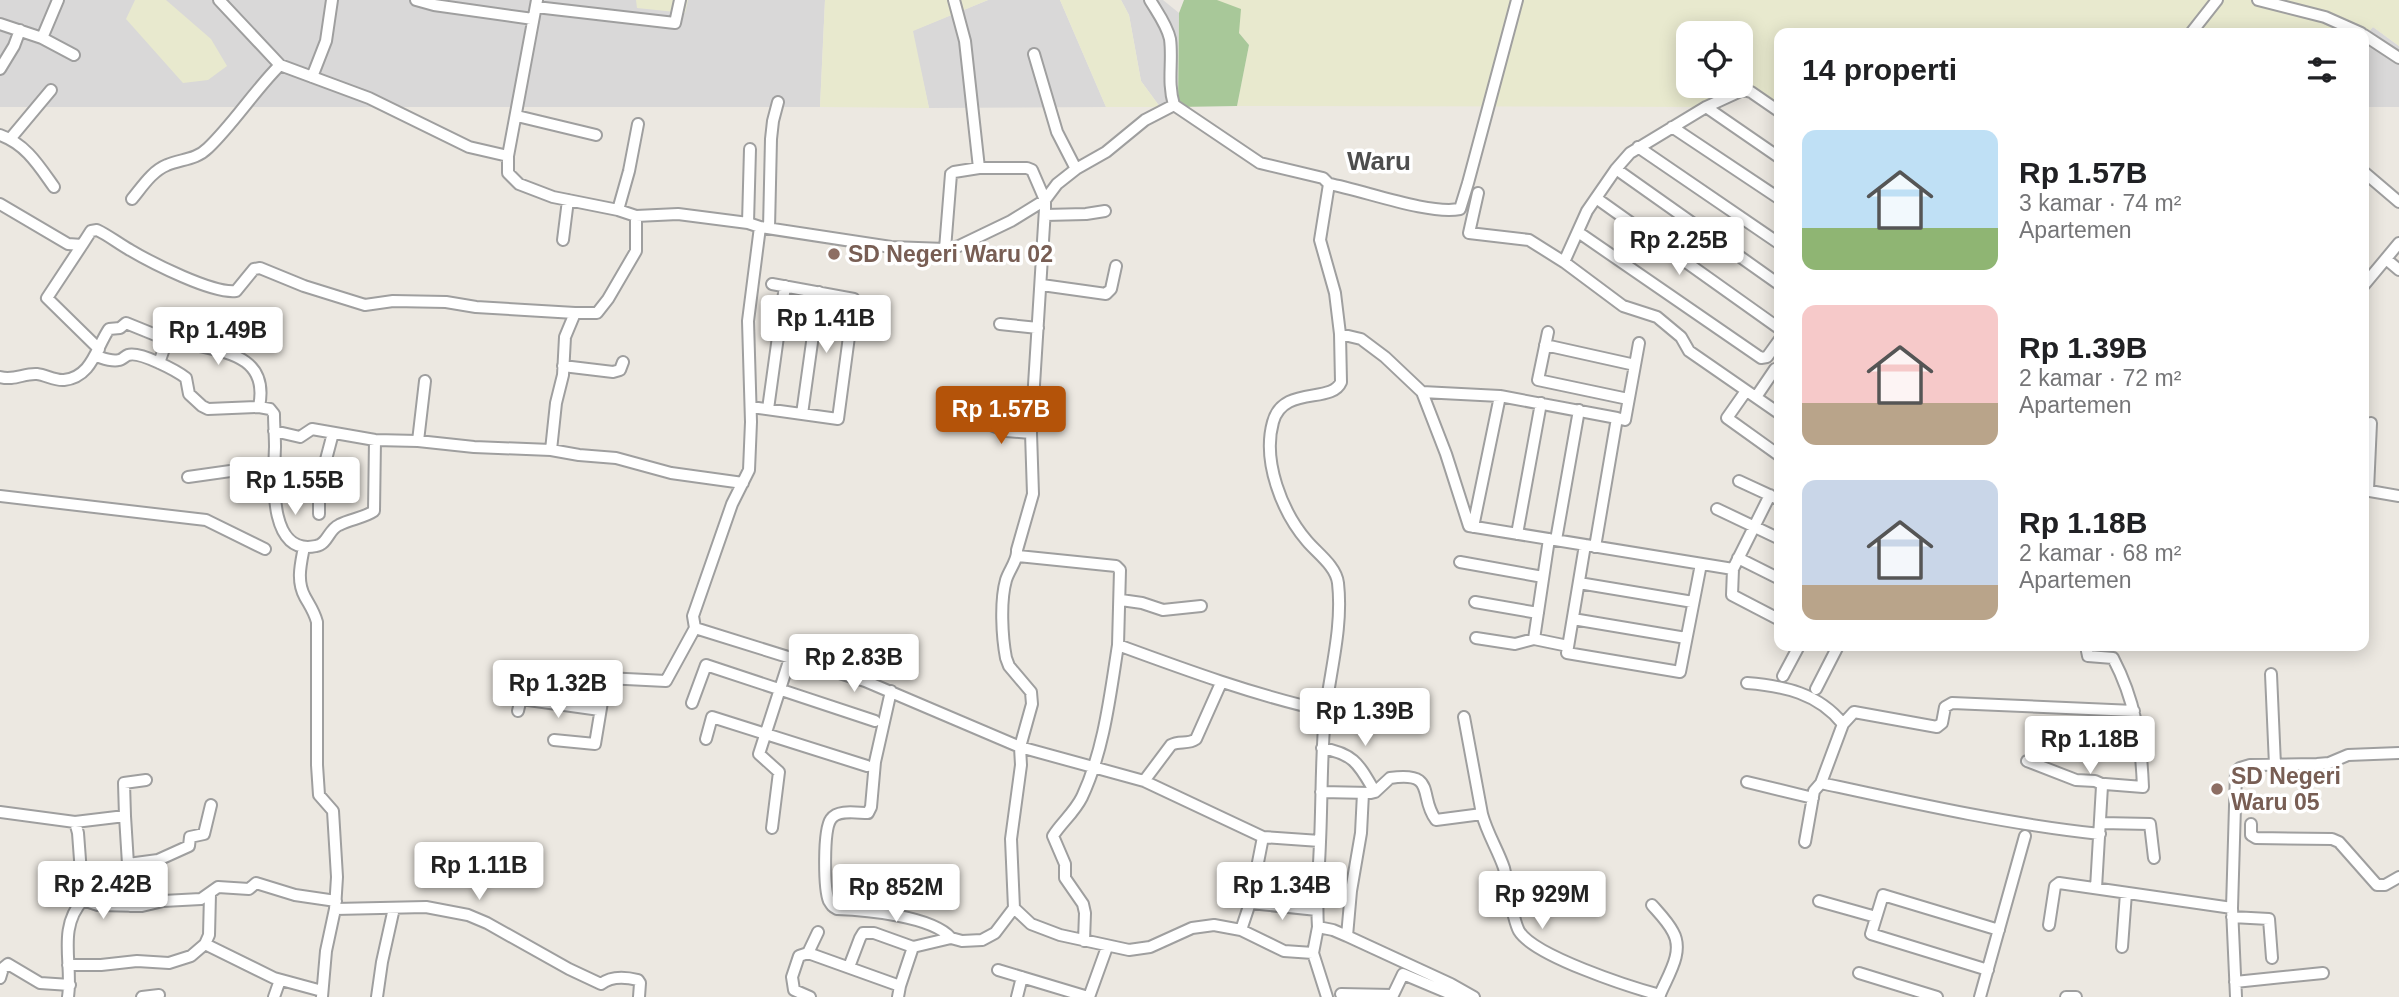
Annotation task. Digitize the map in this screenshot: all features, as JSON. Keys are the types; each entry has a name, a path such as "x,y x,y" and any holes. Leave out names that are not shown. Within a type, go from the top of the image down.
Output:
{"street":[{"path":"42,38 58,0"},
{"path":"219,0 280,65 394,109 469,147 508,156"},
{"path":"312,77 326,41 332,0"},
{"path":"416,0 434,5 535,9 676,23 680,0"},
{"path":"954,0 965,41 979,169"},
{"path":"1150,0 1169,37 1169,68 1174,104 1260,163 1323,178 1329,184 1437,209 1460,209 1517,0"},
{"path":"2195,28 2217,0"},
{"path":"2258,0 2325,17 2349,28"},
{"path":"535,9 508,156 508,173 512,179 553,197 636,216 678,214 748,223 861,244 946,249 960,246 991,231 1045,200 1057,184 1076,169 1106,152 1145,120 1174,104"},
{"path":"0,24 42,38 74,55"},
{"path":"0,69 20,30"},
{"path":"2369,39 2399,58"},
{"path":"1034,54 1057,132 1076,169"},
{"path":"132,199 160,168 189,159 207,149 280,65"},
{"path":"51,90 5,137 29,153 54,187"},
{"path":"1564,262 1596,198 1616,169 1638,147 1738,91 1747,90 1774,108"},
{"path":"600,710 519,705 528,667 606,678 666,681 695,628 693,616 732,504 749,470 751,407 748,321 764,228 773,121 778,103"},
{"path":"1706,107 1774,154"},
{"path":"517,116 596,135"},
{"path":"618,211 638,124"},
{"path":"1672,127 1774,196"},
{"path":"1638,147 1774,240"},
{"path":"748,223 750,149"},
{"path":"891,691 875,762 871,807 868,813 842,813 830,821 826,850 828,896 831,904 837,908 894,914 912,919 940,929 951,938 962,941 986,939 995,933 1014,908 1011,839 1021,765 1020,747 1033,697 1006,658 1003,600 1005,583 1018,556 1017,550 1033,494 1031,433 1042,285 1045,200 1030,168 979,169 951,174 946,249"},
{"path":"1616,169 1774,281"},
{"path":"2369,176 2399,202"},
{"path":"1327,997 1313,953 1318,927 1322,748 1338,640 1338,583 1333,570 1305,539 1284,508 1272,462 1271,431 1276,414 1290,401 1332,391 1340,386 1340,334 1335,293 1320,240 1329,184"},
{"path":"1478,193 1469,233 1529,240 1564,262 1623,306 1657,317 1681,337 1689,351 1774,410"},
{"path":"1596,198 1774,325"},
{"path":"563,240 568,200"},
{"path":"0,204 68,244 82,245"},
{"path":"1045,215 1105,211"},
{"path":"375,440 374,511 335,527 323,544 304,547 291,543 282,529 274,491 272,412 258,407 234,410 202,406 189,394 186,378 159,363 133,355 111,360 98,353 47,298 91,231 100,231 156,264 207,286 229,292 236,291 254,269 260,268 304,286 365,305 393,301 446,302 475,307 597,313 636,251 636,216"},
{"path":"1578,232 1764,358 1774,346"},
{"path":"2369,279 2399,243"},
{"path":"2386,259 2399,270"},
{"path":"1042,285 1107,294 1111,289 1116,266"},
{"path":"751,407 838,419 854,299 772,284"},
{"path":"768,410 785,286"},
{"path":"802,414 819,292"},
{"path":"551,450 565,337 575,313"},
{"path":"0,377 10,380 40,374 59,380 69,379 87,369 109,329 120,328 126,323 168,340 238,356 253,369 260,383 258,407"},
{"path":"1000,324 1038,328"},
{"path":"1548,332 1538,380 1628,399"},
{"path":"1340,334 1361,339 1385,357 1422,392 1446,454 1469,526 1733,569"},
{"path":"159,363 168,340"},
{"path":"1422,392 1500,396 1625,420 1639,343"},
{"path":"1545,345 1635,365"},
{"path":"563,366 613,372 620,370 623,362"},
{"path":"1774,370 1727,418 1774,452"},
{"path":"418,441 425,381"},
{"path":"1473,527 1500,396"},
{"path":"1517,534 1541,403"},
{"path":"1534,639 1543,577 1579,411"},
{"path":"1617,418 1590,546 1579,583 1567,653 1680,672 1700,564"},
{"path":"981,421 1006,431 1031,433"},
{"path":"2369,450 2371,423"},
{"path":"274,431 300,437 310,429 375,440 551,450 579,456 615,458 671,473 743,483"},
{"path":"319,514 319,486 333,433"},
{"path":"188,477 273,465 324,472"},
{"path":"1739,481 1774,497"},
{"path":"2369,491 2399,496"},
{"path":"0,496 206,520 265,548"},
{"path":"1774,498 1754,527 1733,569 1732,595 1774,617"},
{"path":"1717,509 1774,536"},
{"path":"205,944 280,980 322,994 337,877 334,814 319,794 316,740 317,622 314,608 301,587 300,570 304,547"},
{"path":"1018,556 1116,566 1120,570 1118,645 1111,702 1093,768 1076,807 1053,836 1065,864 1065,878 1086,913 1084,941"},
{"path":"1738,558 1774,576"},
{"path":"1460,562 1543,577"},
{"path":"1579,583 1693,602"},
{"path":"1121,600 1163,610 1201,606"},
{"path":"1475,601 1538,613"},
{"path":"1573,619 1686,638"},
{"path":"695,628 865,681 1020,747 1144,781 1263,837 1320,841"},
{"path":"1476,638 1515,645 1534,639 1568,646"},
{"path":"1118,645 1221,682 1326,711"},
{"path":"1783,676 1796,651"},
{"path":"1816,689 1836,651"},
{"path":"2027,761 2076,780 2095,781 2104,785 2143,786 2140,733 2114,659 2109,656 2088,656 2087,651"},
{"path":"772,828 779,772 759,754 790,658"},
{"path":"692,703 706,665 875,721"},
{"path":"2271,674 2274,765"},
{"path":"554,740 594,745 606,678"},
{"path":"1144,781 1171,745 1176,742 1189,743 1196,739 1221,682"},
{"path":"1747,683 1777,685 1804,694 1833,711 1843,723"},
{"path":"1805,842 1814,791 1821,783 1843,723 1851,714 1858,712 1937,727 1942,724 1945,707 1952,703 2134,711"},
{"path":"1464,717 1486,829 1503,864 1517,925 1524,937 1549,953 1660,996 1676,956 1676,943 1673,932 1652,905"},
{"path":"706,739 712,718 867,766"},
{"path":"1322,748 1342,752 1352,758 1376,792"},
{"path":"2236,997 2232,912 2236,772 2245,765 2317,764 2354,755 2398,758"},
{"path":"1321,792 1376,792 1390,778 1417,779 1426,788 1436,820 1482,814"},
{"path":"130,906 124,782 146,780"},
{"path":"1747,782 1813,797"},
{"path":"1821,783 2062,830 2150,824 2154,858"},
{"path":"2096,888 2104,785"},
{"path":"1347,936 1351,891 1362,833 1363,793"},
{"path":"128,864 158,860 189,846 190,837 204,834 211,804"},
{"path":"0,813 75,822 125,816"},
{"path":"0,978 3,968 8,964 40,983 69,991 71,918 83,901 75,822"},
{"path":"2251,824 2252,835 2256,838 2326,839 2339,842 2377,885 2385,885 2399,877"},
{"path":"1980,997 2025,836"},
{"path":"1241,930 1250,903 1263,837"},
{"path":"83,901 99,905 130,906 201,899 218,887 248,890 256,883 335,905 426,908 468,915 487,923 601,984"},
{"path":"2049,925 2057,884 2096,888 2269,919 2272,958"},
{"path":"2122,947 2126,893"},
{"path":"68,965 137,961 169,963 191,956 205,944 209,935 210,894"},
{"path":"1987,970 1871,934 1876,917 1883,895 1999,930"},
{"path":"1819,901 1876,917"},
{"path":"1250,903 1317,910"},
{"path":"377,997 394,908"},
{"path":"1014,908 1031,923 1060,935 1107,947 1129,950 1150,947 1192,928 1214,925 1241,930 1284,951 1313,953"},
{"path":"1318,927 1347,936 1474,997"},
{"path":"808,953 818,932"},
{"path":"849,967 863,933 874,933 913,947 951,938"},
{"path":"810,997 794,990 792,981 799,956 808,953 849,967 899,992 913,947"},
{"path":"998,970 1088,997 1107,947"},
{"path":"1859,973 1937,997"},
{"path":"2235,982 2323,973"},
{"path":"1341,994 1392,996 1403,974 1458,997"},
{"path":"1017,997 1022,977"},
{"path":"601,984 614,978 638,980 639,997"},
{"path":"274,997 280,980"},
{"path":"601,984 603,997"},
{"path":"142,997 159,995"},
{"path":"2066,997 2076,997"}],"shaded area":[{"path":"0,0 825,0 820,107 0,107"},
{"path":"988,0 1060,0 1106,107 929,108 912,31"},
{"path":"1121,0 1163,0 1179,13 1177,107 1160,107 1141,81 1129,15"},
{"path":"2373,27 2399,46 2399,107 2369,107 2369,31"}],"green space":[{"path":"135,0 166,0 211,39 227,66 208,80 183,83 126,19"},
{"path":"636,0 688,0 685,13 637,8"},
{"path":"825,0 988,0 913,31 929,108 820,107"},
{"path":"1060,0 1121,0 1129,15 1141,81 1160,107 1106,107"},
{"path":"1184,0 1217,0 1241,9 1239,33 1249,45 1237,106 1178,107 1179,13"},
{"path":"1217,0 2399,0 2399,46 2373,27 2369,31 2369,28 1774,28 1774,104 1753,89 1753,21 1676,21 1676,98 1720,98 1706,107 1237,106 1249,45"}],"place":[{"name":"SD Negeri Waru 02","path":"834,254"},
{"name":"SD Negeri Waru 05","path":"2217,789"}],"district":[{"name":"Waru","path":"1379,161"}]}
